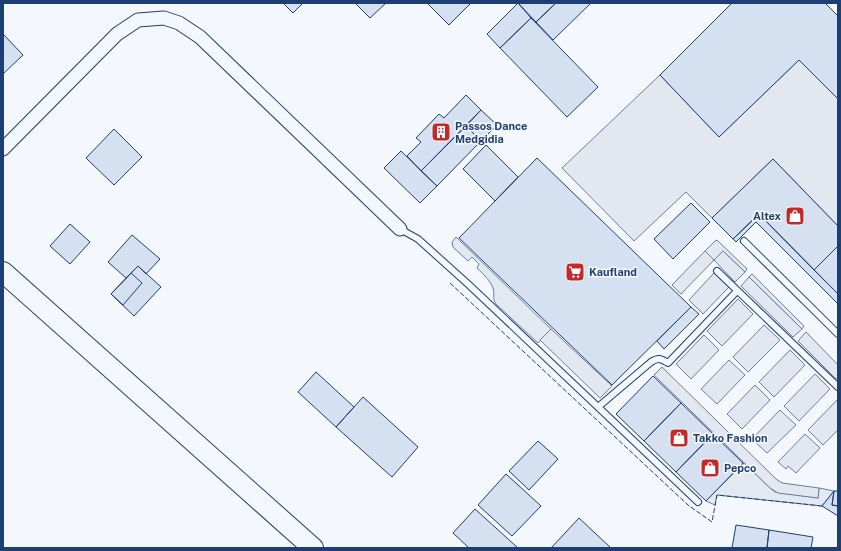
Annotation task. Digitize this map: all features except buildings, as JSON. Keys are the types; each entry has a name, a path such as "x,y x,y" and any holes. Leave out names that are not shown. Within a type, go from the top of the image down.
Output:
{"main road":[{"path":"3,272 313,548"}],"street":[{"path":"3,149 117,34 138,20 164,18 179,23 200,37 400,229"}],"lane":[{"path":"400,229 418,239 468,284 698,502"},
{"path":"744,241 838,334"},
{"path":"717,271 838,388"},
{"path":"598,407 651,362 657,359 662,359 668,363 737,291"}],"shaded area":[{"path":"799,60 838,99 838,226 773,159 712,218 686,192 634,241 562,168 660,75 719,137"},
{"path":"456,237 551,329 538,343 496,304 492,285 477,268 479,264 472,257 468,261 453,247 452,242"},
{"path":"717,240 747,269 745,272 723,251 714,260 705,251"},
{"path":"705,251 714,260 681,294 672,285"},
{"path":"723,251 745,272 735,282 714,260"},
{"path":"714,273 729,287 703,314 689,300"},
{"path":"752,274 804,326 802,329 749,277"},
{"path":"749,277 802,329 793,337 741,286"},
{"path":"738,299 753,314 722,346 707,331"},
{"path":"764,325 780,340 748,372 733,357"},
{"path":"551,329 612,386 600,398 540,340"},
{"path":"806,332 838,365 838,377 836,379 798,341"},
{"path":"704,335 719,350 691,379 676,364"},
{"path":"790,350 805,365 774,397 759,382"},
{"path":"729,360 745,375 717,404 701,389"},
{"path":"662,367 776,479 782,483 819,488 818,498 778,493 770,488 654,375"},
{"path":"815,374 830,389 799,421 784,406"},
{"path":"755,385 770,400 742,429 727,414"},
{"path":"838,399 838,430 823,445 808,430"},
{"path":"780,410 796,425 767,453 752,439"},
{"path":"805,434 820,448 796,473 788,466 786,469 778,462"},
{"path":"744,463 775,492 818,498 819,488 834,491 822,506 717,495 715,505 706,501"}],"fence":[{"path":"450,283 688,505 712,522 717,495 822,506"}],"place":[{"name":"Passos Dance Medgidia","path":"441,132"},
{"name":"Altex","path":"795,216"},
{"name":"Kaufland","path":"575,272"},
{"name":"Takko Fashion","path":"679,438"},
{"name":"Pepco","path":"710,468"}]}
